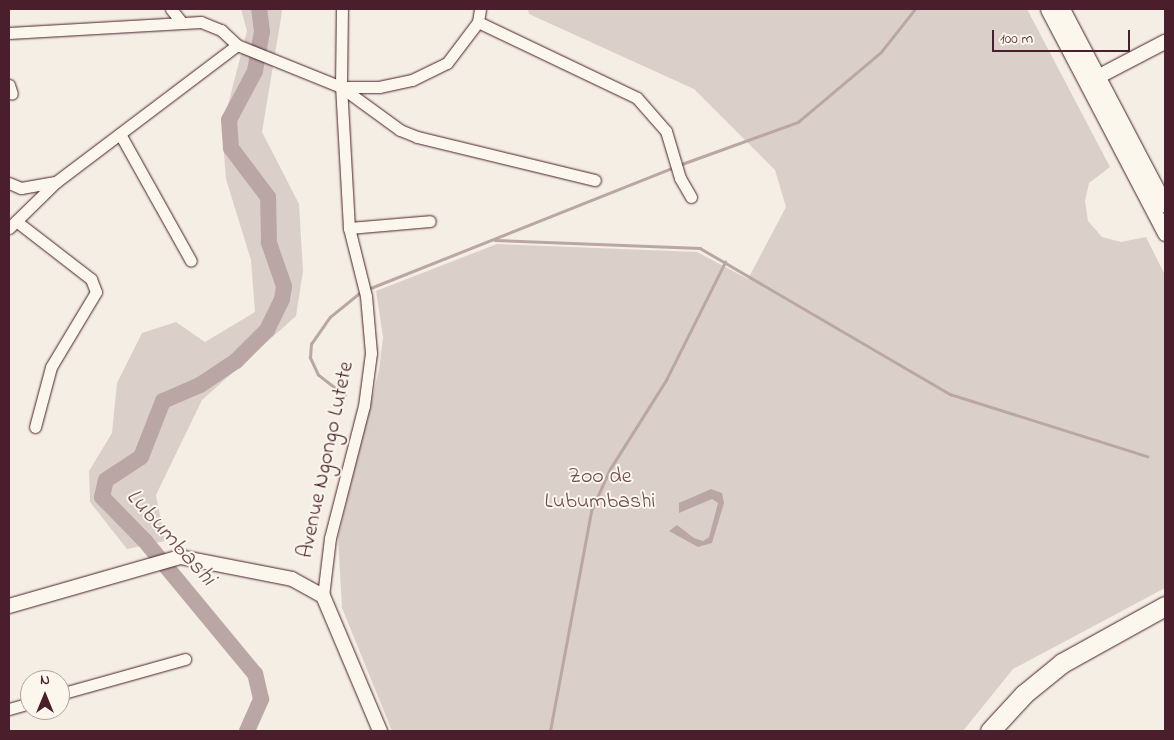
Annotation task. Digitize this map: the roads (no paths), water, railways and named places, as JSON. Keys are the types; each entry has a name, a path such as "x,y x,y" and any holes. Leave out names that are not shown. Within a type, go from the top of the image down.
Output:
{"highway":[{"path":"990,731 1024,694 1062,663 1165,606"}],"main road":[{"path":"1048,9 1165,205"},
{"path":"1062,9 1092,80 1165,233"}],"street":[{"path":"172,9 180,20"},
{"name":"Avenue Ngongo Lutete","path":"342,9 341,87 349,228 366,296 371,337 367,390 330,538 323,596 380,731"},
{"path":"341,87 379,87 438,69 455,56 478,22 480,9"},
{"path":"9,33 180,20 214,26 239,46 341,87 400,130 417,137 595,180"},
{"path":"478,22 637,98 666,131 691,197"},
{"path":"1092,80 1165,42"},
{"path":"35,427 51,367 96,292 91,279 12,225 56,182 239,46"},
{"path":"120,134 191,261"},
{"path":"9,183 21,188 56,182"},
{"path":"349,228 430,221"},
{"path":"9,606 148,567 170,559 196,559 272,574 300,582 323,596"},
{"path":"70,691 185,659"}],"waterway":[{"name":"Lubumbashi","path":"247,731 261,699 255,674 144,540 102,497 106,480 141,457 163,401 200,385 236,361 267,330 282,299 284,286 269,243 268,197 231,148 229,120 255,71 262,32 259,9"},
{"path":"679,165 798,122 881,52 915,9"},
{"path":"368,289 674,167"},
{"path":"495,240 700,248 950,394 1147,456"},
{"path":"550,731 591,511 610,469 666,380 725,262"},
{"path":"345,396 318,375 310,358 311,344 330,317 362,291"}],"park label":[{"name":"Zoo de Lubumbashi","path":"600,490"}]}
